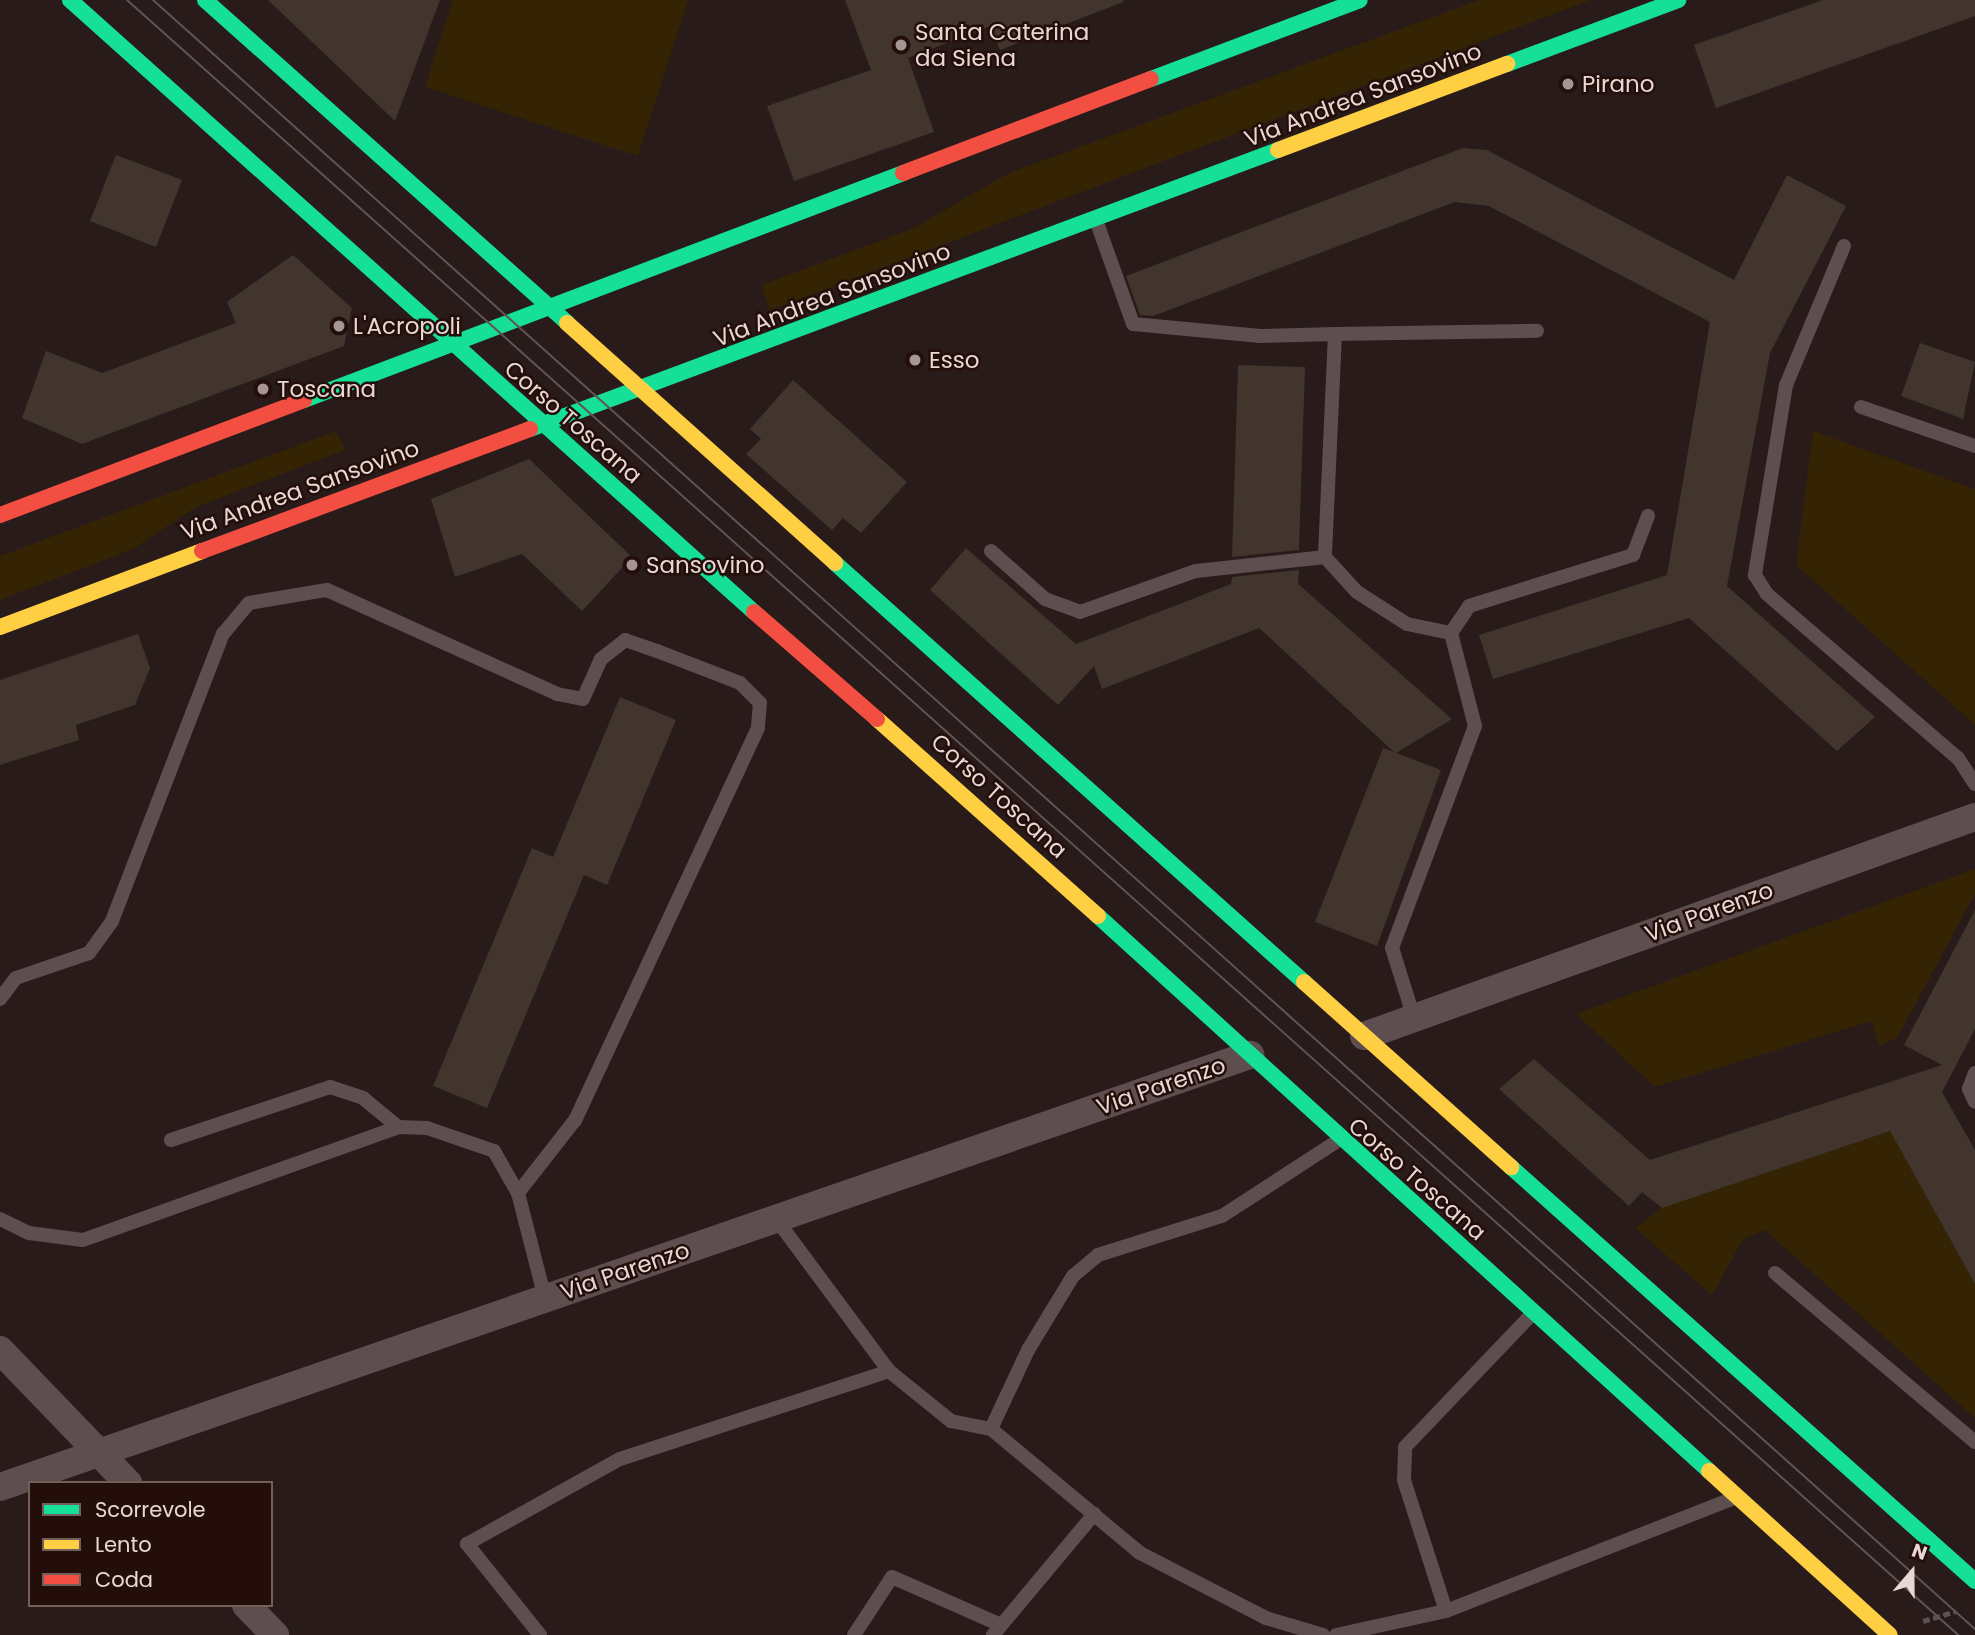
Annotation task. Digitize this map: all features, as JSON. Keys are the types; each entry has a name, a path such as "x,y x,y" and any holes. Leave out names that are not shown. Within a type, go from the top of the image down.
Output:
{"street":[{"name":"Corso Toscana","path":"70,0 541,426 973,803 1250,1055 1339,1140 1534,1312 1732,1499 1890,1635"},
{"path":"205,0 547,306 645,390 1975,1581"},
{"path":"0,515 1360,0"},
{"name":"Via Andrea Sansovino","path":"0,627 645,390 1678,0"},
{"name":"Via Parenzo","path":"1364,1036 1975,817"},
{"name":"Via Parenzo","path":"0,1487 1250,1055"},
{"path":"0,1350 126,1481"},
{"path":"248,1607 275,1635"}],"lane":[{"path":"1096,220 1133,324 1247,335 1537,331"},
{"path":"1844,246 1786,384 1755,575 1767,594 1958,758 1975,783"},
{"path":"1335,334 1325,558 1357,592 1407,624 1451,634"},
{"path":"1861,407 1975,446"},
{"path":"1414,1018 1392,948 1475,726 1451,634 1469,606 1633,555 1648,516"},
{"path":"990,551 1045,599 1080,612 1196,571 1325,558"},
{"path":"0,999 16,978 89,953 112,921 223,634 249,603 327,590 557,694 583,699 601,659 625,640 657,651 740,683 760,703 758,728 575,1120 518,1194"},
{"path":"1975,1073 1969,1089 1975,1102"},
{"path":"171,1140 330,1087 363,1098 398,1127"},
{"path":"0,1219 29,1233 83,1240 398,1127 427,1128 494,1151 518,1194 545,1298"},
{"path":"992,1429 1028,1350 1073,1276 1098,1255 1222,1216 1339,1140"},
{"path":"776,1219 889,1371 951,1420 992,1429 1140,1553 1266,1618 1323,1635"},
{"path":"1775,1273 1975,1442"},
{"path":"1446,1611 1404,1480 1405,1447 1534,1312"},
{"path":"540,1635 467,1544 620,1459 889,1371"},
{"path":"1336,1635 1446,1611 1732,1499"},
{"path":"854,1635 892,1577 997,1630 1094,1514"}],"shaded area":[{"path":"453,0 688,0 638,156 425,87"},
{"path":"1479,0 1590,0 770,310 761,285 912,229 1009,173"},
{"path":"336,431 345,450 196,507 133,549 0,600 0,556"},
{"path":"1813,431 1975,489 1975,725 1796,565"},
{"path":"1975,869 1975,894 1897,1038 1879,1046 1872,1021 1655,1087 1576,1014"},
{"path":"1890,1131 1975,1284 1975,1418 1765,1230 1743,1239 1712,1295 1635,1228 1662,1208"}],"building":[{"path":"268,0 440,0 395,121"},
{"path":"845,0 1123,2 1000,50 990,26 908,58 934,132 794,181 767,106 871,70"},
{"path":"1823,0 1975,0 1975,16 1716,108 1694,45"},
{"path":"1463,148 1487,150 1734,280 1787,175 1846,206 1770,353 1727,586 1875,717 1837,751 1689,618 1493,679 1479,635 1667,575 1710,322 1489,206 1455,202 1153,316 1140,315 1126,276"},
{"path":"116,155 182,180 156,247 90,221"},
{"path":"293,255 352,308 344,346 82,444 22,418 46,351 102,373 236,323 227,302"},
{"path":"1920,343 1975,362 1963,419 1901,396"},
{"path":"1238,365 1305,367 1299,550 1232,557"},
{"path":"793,380 907,482 861,533 843,518 832,530 746,454 761,439 750,429"},
{"path":"529,459 632,557 582,611 522,554 455,577 431,499"},
{"path":"966,548 1076,644 1231,584 1232,577 1299,570 1298,584 1452,719 1396,753 1441,770 1377,946 1315,922 1383,748 1394,752 1259,628 1102,689 1094,666 1058,705 930,590"},
{"path":"138,634 150,668 135,705 76,725 79,740 0,765 0,680"},
{"path":"620,697 676,720 607,885 584,875 487,1108 433,1086 532,848 553,857"},
{"path":"1975,910 1975,1029 1942,1092 1975,1150 1975,1284 1890,1131 1662,1208 1642,1192 1629,1206 1499,1089 1534,1059 1650,1160 1942,1065 1904,1045"}],"tram line":[{"path":"127,0 1958,1635"},
{"path":"153,0 1975,1629"}],"traffic: fast":[{"path":"70,0 754,612"},
{"path":"205,0 567,323"},
{"path":"1151,79 1360,0"},
{"path":"1507,64 1678,0"},
{"path":"530,429 1278,150"},
{"path":"304,400 903,173"},
{"path":"835,563 1304,982"},
{"path":"1098,916 1709,1471"},
{"path":"1511,1167 1975,1581"}],"traffic: slow":[{"path":"1278,150 1507,64"},
{"path":"567,323 835,563"},
{"path":"0,627 202,551"},
{"path":"877,719 1098,916"},
{"path":"1304,982 1511,1167"},
{"path":"1709,1471 1890,1635"}],"traffic: jam":[{"path":"903,173 1151,79"},
{"path":"0,515 304,400"},
{"path":"202,551 530,429"},
{"path":"754,612 877,719"}],"place":[{"name":"Santa Caterina da Siena","path":"901,45"},
{"name":"Pirano","path":"1568,84"},
{"name":"L'Acropoli","path":"339,326"},
{"name":"Esso","path":"915,360"},
{"name":"Toscana","path":"263,389"},
{"name":"Sansovino","path":"632,565"}]}
